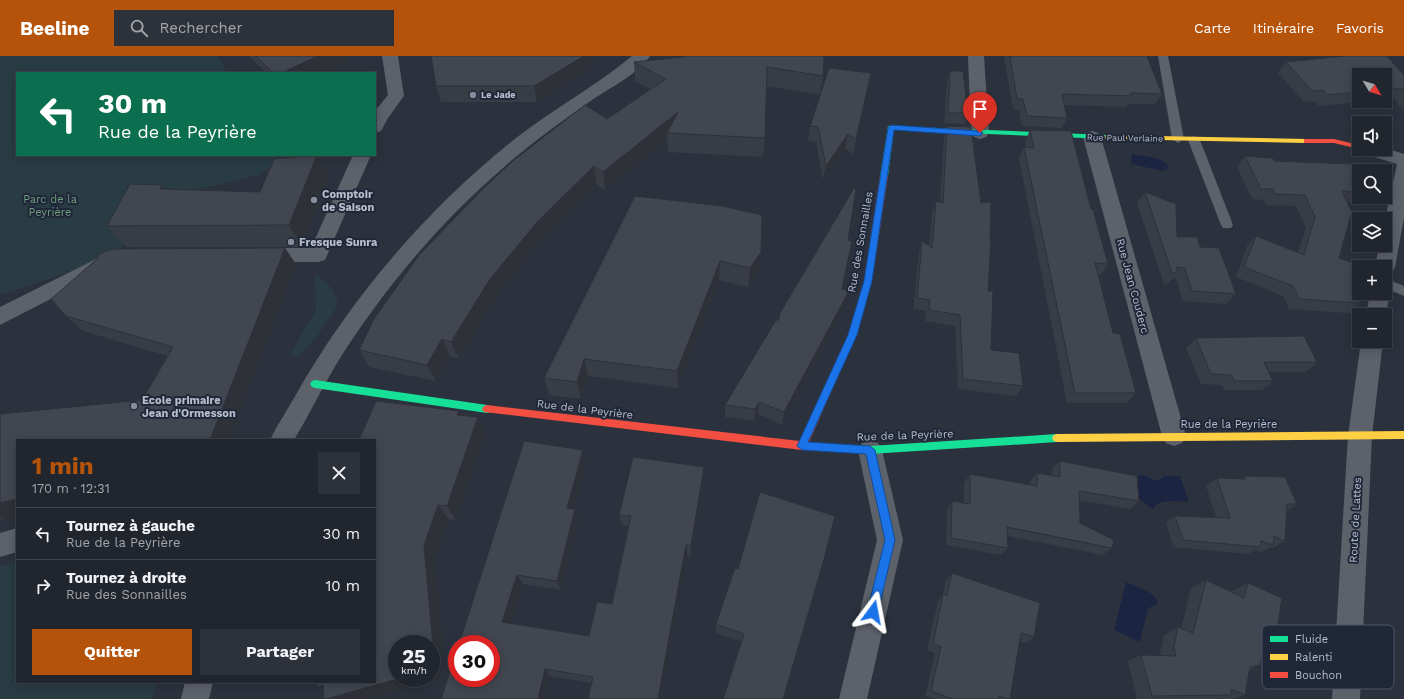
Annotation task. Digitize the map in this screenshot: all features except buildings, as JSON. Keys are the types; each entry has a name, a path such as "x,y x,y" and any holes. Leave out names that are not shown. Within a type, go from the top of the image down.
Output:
{"street":[{"path":"378,122 396,96 390,56"},
{"path":"283,439 330,356 370,300 410,251 452,205 524,140 628,68 642,56"},
{"path":"976,56 980,133"},
{"name":"Rue Paul Verlaine","path":"891,128 980,133 1194,140 1334,141 1352,145"},
{"name":"Rue des Sonnailles","path":"802,446 852,335 868,281 891,128"},
{"name":"Rue Jean Couderc","path":"1092,137 1174,436"},
{"path":"243,255 318,255 362,156"},
{"path":"1391,156 1404,160"},
{"path":"1386,260 1404,168"},
{"path":"0,317 85,272 120,258"},
{"name":"Route de Lattes","path":"1350,625 1360,436 1371,348"},
{"name":"Rue de la Peyrière","path":"315,384 458,406 802,446 870,450 1059,438 1404,435"},
{"path":"853,699 890,540 870,450"},
{"path":"0,545 16,540"},
{"path":"195,699 199,683"},
{"name":"Route de Lattes","path":"1346,699 1347,689"}],"lane":[{"path":"1163,56 1178,139"},
{"path":"1194,140 1227,225"},
{"path":"1392,286 1404,291"}],"green space":[{"name":"Parc de la Peyrière","path":"0,56 217,56 227,72 16,72 16,156 288,156 277,161 259,175 150,201 121,248 103,260 7,293 0,293"},
{"path":"315,274 333,291 338,305 318,335 298,356 290,354 316,310"},
{"path":"16,562 16,683 157,683 151,699 0,699 0,566"}],"water":[{"path":"1132,154 1159,159 1164,161 1169,168 1163,171 1131,164"},
{"path":"1140,475 1147,476 1153,480 1160,480 1164,476 1180,476 1189,502 1164,502 1159,503 1153,509 1134,495 1136,478"},
{"path":"1126,582 1146,590 1155,597 1157,601 1157,605 1148,608 1140,642 1114,630"}],"traffic: fast":[{"path":"884,176 891,128 1108,137"},
{"path":"315,384 487,409"},
{"path":"818,447 870,450 1057,438"}],"traffic: slow":[{"path":"1108,137 1307,141"},
{"path":"1057,438 1404,435"}],"traffic: jam":[{"path":"1307,141 1334,141 1352,145"},
{"path":"802,446 852,335 868,281 884,176"},
{"path":"487,409 818,447"}],"place":[{"name":"Le Jade","path":"473,95"},
{"name":"Comptoir de Saison","path":"314,200"},
{"name":"Fresque Sunra","path":"291,242"},
{"name":"Ecole primaire Jean d'Ormesson","path":"134,406"}],"route":[{"path":"873,612 890,540 870,450 802,446 852,335 868,281 891,128 980,133"}]}
